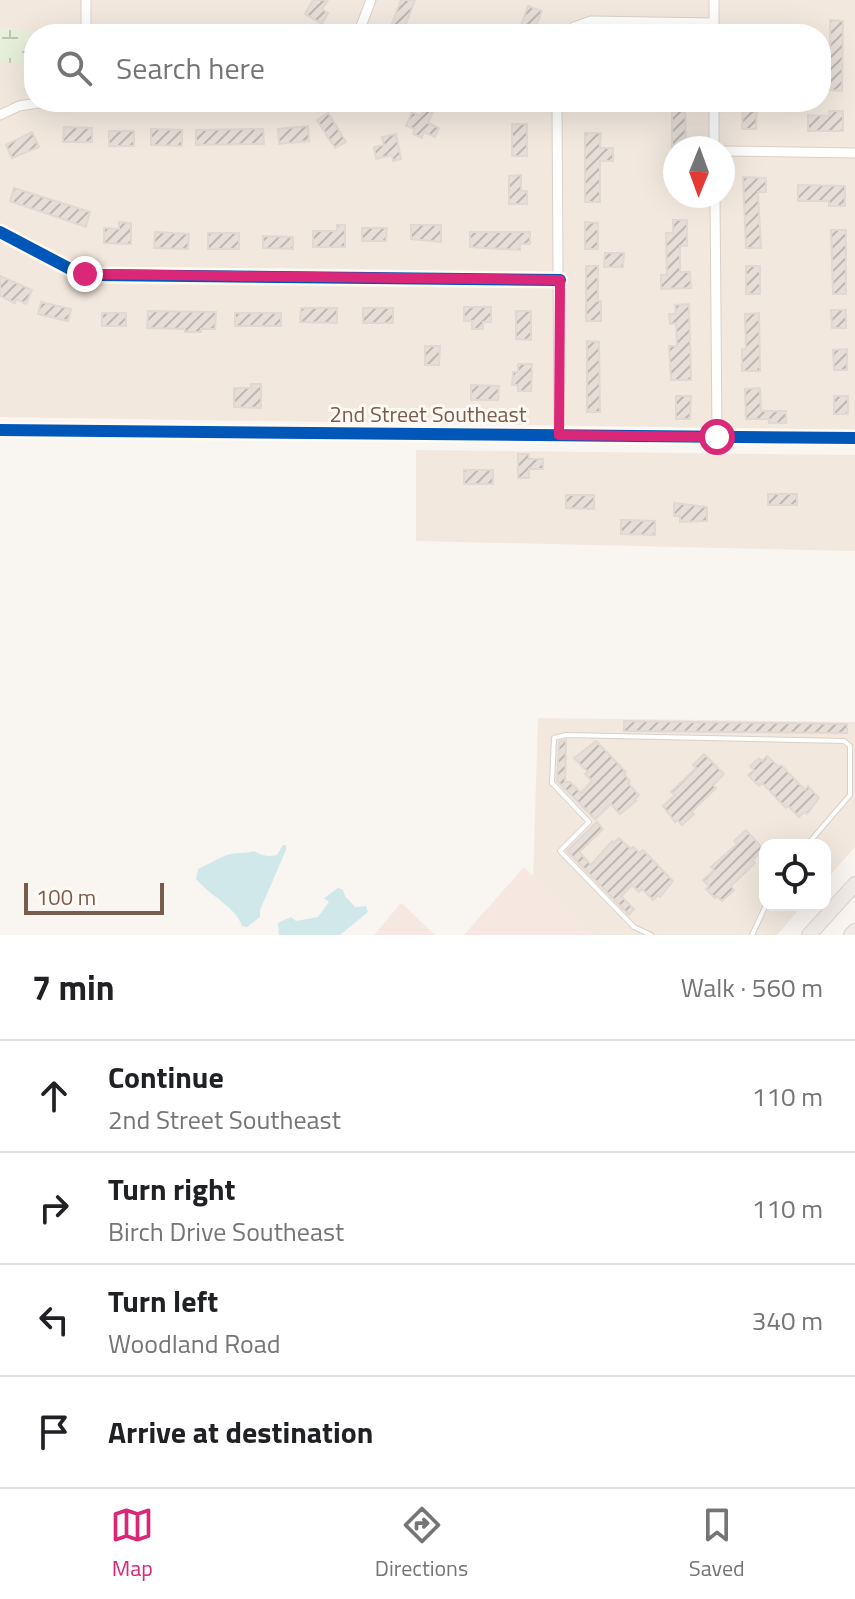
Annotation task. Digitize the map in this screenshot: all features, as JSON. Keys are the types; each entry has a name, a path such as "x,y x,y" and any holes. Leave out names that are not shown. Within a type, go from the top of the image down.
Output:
{"highway":[{"path":"809,935 855,884"}],"street":[{"path":"86,0 86,24"},
{"path":"362,24 371,0"},
{"path":"714,0 714,24"},
{"path":"582,24 591,21 637,24"},
{"path":"0,115 24,105"},
{"path":"557,112 559,435"},
{"path":"714,112 714,136"},
{"path":"735,151 855,153"},
{"path":"715,208 717,437"},
{"path":"0,232 74,271 97,275 560,280"},
{"name":"2nd Street Southeast","path":"0,430 855,438"}],"lane":[{"path":"651,935 634,927 560,851 589,822 552,783 554,738 566,735 844,741 850,746 850,795 812,839"},
{"path":"752,935 763,911"}],"shaded area":[{"path":"0,0 855,0 855,430 0,417"},
{"path":"416,450 855,455 855,551 416,541"},
{"path":"538,718 855,722 855,847 831,874 831,839 759,839 759,911 798,911 777,935 591,935 533,880"},
{"path":"524,867 594,935 464,935"},
{"path":"401,903 435,935 374,935"}],"green space":[{"path":"0,28 24,31 24,63 0,62"}],"water":[{"path":"286,845 286,850 260,910 260,917 247,927 242,926 234,913 196,879 198,869 227,855 254,851 274,856"},
{"path":"338,888 355,907 366,906 368,912 340,935 279,935 278,923 291,917 296,921 318,917 329,902 324,898"}],"building":[{"path":"313,0 328,0 322,9 328,13 322,24 305,14"},
{"path":"401,0 415,0 406,24 392,24"},
{"path":"528,6 542,11 537,24 522,24"},
{"path":"830,20 843,21 842,91 831,90"},
{"path":"831,111 843,111 843,131 808,131 808,115 829,116"},
{"path":"412,112 421,116 423,112 433,112 428,123 439,128 435,137 424,132 422,138 413,134 415,129 406,126"},
{"path":"672,112 685,112 686,136 672,136"},
{"path":"743,112 757,112 756,129 742,129"},
{"path":"328,113 346,142 335,148 317,120"},
{"path":"512,124 527,124 527,156 512,156"},
{"path":"308,126 309,141 279,144 278,129"},
{"path":"64,127 92,128 92,142 63,142"},
{"path":"151,129 182,130 182,146 151,145"},
{"path":"263,129 264,144 196,145 196,130"},
{"path":"109,131 134,131 134,146 109,146"},
{"path":"32,132 39,147 12,158 6,145"},
{"path":"585,133 601,133 600,148 613,148 613,161 600,161 600,202 585,202"},
{"path":"396,134 401,159 393,161 392,155 376,159 374,147 384,145 382,137"},
{"path":"521,175 521,191 527,191 527,204 509,204 509,176"},
{"path":"743,177 766,178 766,192 758,192 761,248 746,248"},
{"path":"798,185 845,186 845,206 829,206 829,201 798,201"},
{"path":"14,188 90,212 86,227 10,201"},
{"path":"673,220 687,220 687,246 680,246 680,272 690,272 691,288 661,289 661,275 667,275 666,233 673,233"},
{"path":"119,222 131,223 131,244 104,243 104,228 119,229"},
{"path":"585,222 598,223 598,249 585,249"},
{"path":"337,225 345,225 345,247 313,247 313,231 337,231"},
{"path":"411,225 441,225 441,242 411,239"},
{"path":"362,228 387,228 386,241 362,241"},
{"path":"831,230 846,230 846,294 833,294"},
{"path":"155,232 189,234 188,249 154,248"},
{"path":"470,232 530,232 530,244 520,244 520,250 470,247"},
{"path":"208,233 239,233 239,249 208,249"},
{"path":"263,236 293,237 293,249 263,248"},
{"path":"605,253 624,253 623,267 604,267"},
{"path":"586,266 598,266 601,321 586,321"},
{"path":"746,266 760,266 760,294 746,294"},
{"path":"0,276 32,290 26,304 0,296"},
{"path":"41,302 71,309 68,321 38,314"},
{"path":"689,304 691,380 671,380 669,346 677,346 676,323 670,324 669,314 676,314 675,305"},
{"path":"464,307 491,307 491,322 483,322 483,329 472,329 472,321 464,321"},
{"path":"301,308 337,308 337,323 300,322"},
{"path":"363,308 393,308 393,323 363,323"},
{"path":"831,310 846,310 846,328 832,328"},
{"path":"148,311 216,312 215,329 185,332 185,329 147,328"},
{"path":"516,311 531,311 531,340 516,339"},
{"path":"102,313 126,313 126,326 102,326"},
{"path":"235,313 281,313 281,326 235,326"},
{"path":"759,313 760,371 742,371 742,349 746,349 745,314"},
{"path":"587,341 599,342 600,412 587,412"},
{"path":"425,346 440,346 439,365 425,365"},
{"path":"847,349 847,370 834,370 833,350"},
{"path":"518,364 532,364 531,391 518,391 518,385 512,385 513,372 518,372"},
{"path":"251,384 261,384 261,408 234,407 234,388 251,388"},
{"path":"471,385 499,386 498,400 471,400"},
{"path":"760,388 761,411 786,411 786,423 746,419 745,389"},
{"path":"676,396 691,396 690,419 676,419"},
{"path":"834,396 848,396 848,414 834,414"},
{"path":"518,454 529,454 529,459 543,459 543,469 529,469 529,478 518,478"},
{"path":"464,470 493,470 493,484 464,484"},
{"path":"768,494 797,494 797,505 768,505"},
{"path":"566,495 594,495 594,509 566,508"},
{"path":"674,503 707,507 707,521 680,522 680,516 674,516"},
{"path":"621,520 655,521 655,535 621,534"},
{"path":"624,721 847,724 847,733 624,731"},
{"path":"566,740 565,782 570,782 581,793 592,781 574,758 596,741 626,772 628,783 639,795 636,801 620,814 611,804 595,819 557,781 559,742"},
{"path":"704,754 724,774 713,785 716,788 682,825 677,820 675,822 663,806 675,795 671,792 696,768 693,765"},
{"path":"767,756 779,767 781,765 805,790 808,786 819,798 807,814 805,812 799,817 762,783 759,786 748,775 754,770 750,766"},
{"path":"597,822 603,829 579,852 591,865 612,841 614,843 619,838 631,849 633,847 640,853 643,850 673,881 660,897 658,895 653,900 642,889 639,892 632,885 621,896 634,909 629,915 567,851"},
{"path":"746,830 759,844 759,854 752,860 755,863 731,886 734,890 722,901 706,889 709,886 703,880 714,870 711,867 737,844 734,841"}],"cycle path":[{"path":"0,232 74,271 97,275 560,280"},
{"path":"0,430 855,438"}],"route":[{"path":"85,274 560,280 559,435 717,437"}]}
